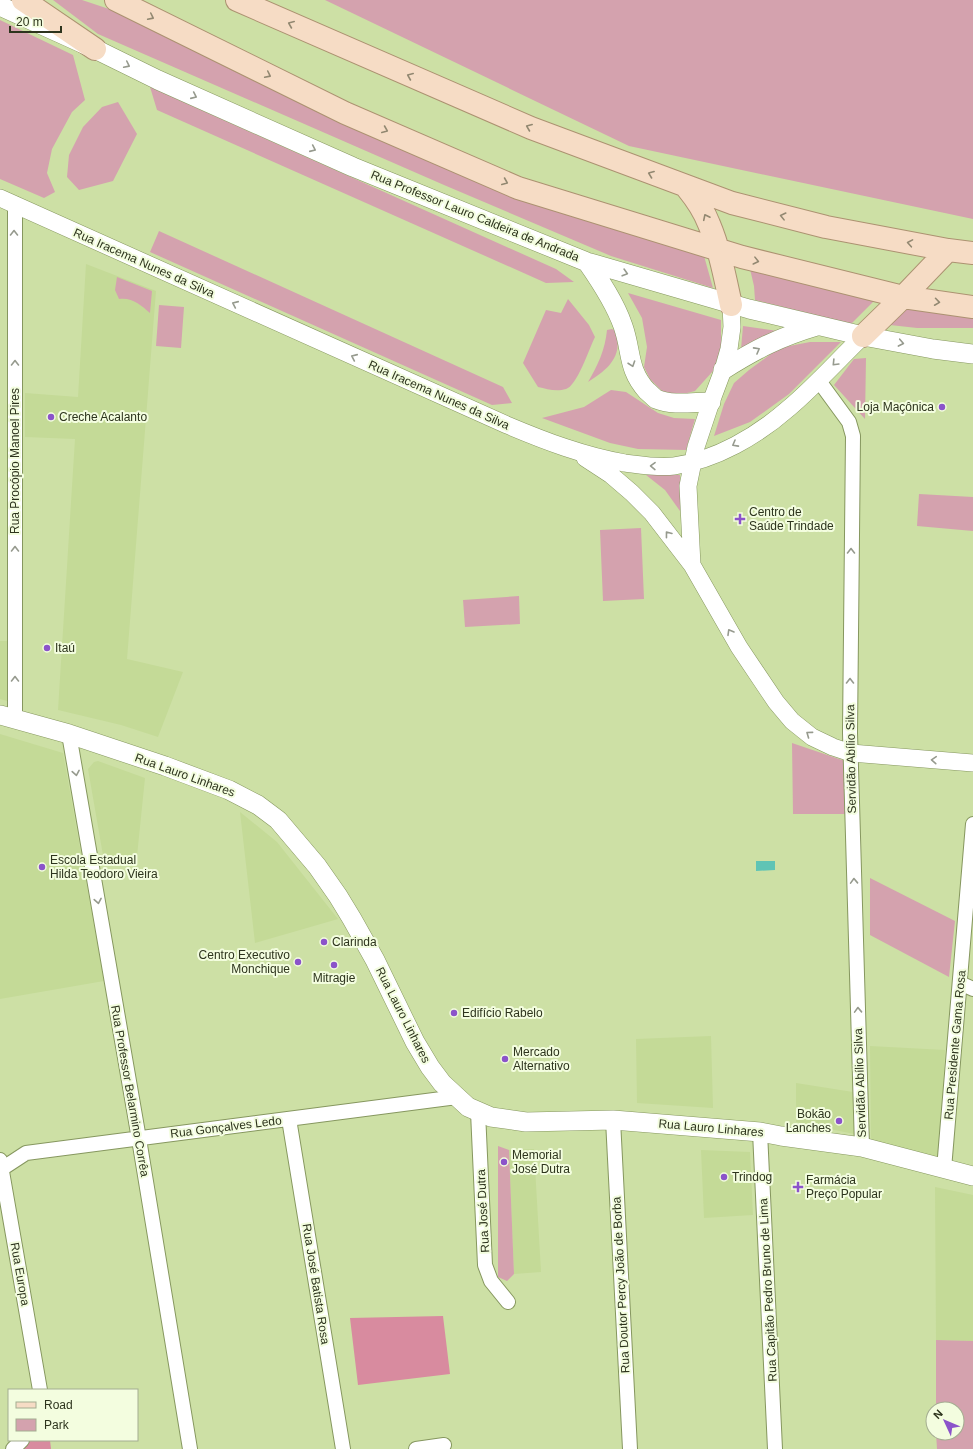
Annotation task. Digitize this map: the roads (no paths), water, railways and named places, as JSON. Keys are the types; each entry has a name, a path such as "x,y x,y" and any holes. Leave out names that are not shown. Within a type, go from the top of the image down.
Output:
{"main road":[{"path":"23,0 95,49"},
{"path":"116,0 345,113 518,188 742,257 904,297 973,306"},
{"path":"237,0 531,128 687,188 732,203 826,227 948,250 973,253"},
{"name":"Rua Professor Lauro Caldeira de Andrada","path":"0,6 95,49 158,80 353,166 587,262 731,305 863,336 933,349 973,354"},
{"path":"687,188 701,208 709,224 718,250 731,305"},
{"path":"863,336 904,297 948,250"},
{"path":"587,262 606,289 623,326 630,361 636,376 642,385 654,398 670,403 710,402"},
{"path":"723,370 760,348 789,334 819,325"},
{"name":"Rua Lauro Linhares","path":"8,716 69,734 165,766 230,790 258,805 278,820 317,866 338,896 375,960 415,1042 438,1078 468,1107 478,1112 491,1117 526,1122 613,1120 760,1132 862,1147 973,1176"}],"street":[{"name":"Rua Iracema Nunes da Silva","path":"7,201 507,425 575,451 607,460 642,466 672,466 712,457 757,432 819,381 863,336"},
{"name":"Rua Procópio Manoel Pires","path":"7,201 8,716"},
{"path":"692,564 688,486 692,462 710,402 723,370 729,349 732,327 731,305"},
{"name":"Servidão Abílio Silva","path":"819,381 849,422 853,436 850,733 862,1147"},
{"path":"575,451 611,475 652,513 692,564 739,647 776,702 792,720 812,737 851,754 973,763"},
{"name":"Rua Professor Belarmino Corrêa","path":"69,734 139,1139 190,1449"},
{"name":"Rua Presidente Gama Rosa","path":"944,1169 960,983 968,940 973,824"},
{"path":"960,983 973,989"},
{"name":"Rua Gonçalves Ledo","path":"0,1165 26,1153 457,1097"},
{"name":"Rua José Dutra","path":"478,1112 485,1265 491,1282 508,1302"},
{"name":"Rua José Batista Rosa","path":"289,1119 343,1449"},
{"name":"Rua Doutor Percy João de Borba","path":"613,1120 630,1449"},
{"name":"Rua Capitão Pedro Bruno de Lima","path":"760,1132 775,1449"},
{"name":"Rua Europa","path":"0,1165 40,1389"},
{"path":"13,1449 21,1441"},
{"path":"416,1449 444,1445"}],"water":[{"path":"756,861 775,861 775,870 756,871"}],"place":[{"name":"Loja Maçônica","path":"942,407"},
{"name":"Creche Acalanto","path":"51,417"},
{"name":"Centro de Saúde Trindade","path":"740,519"},
{"name":"Itaú","path":"47,648"},
{"name":"Escola Estadual Hilda Teodoro Vieira","path":"42,867"},
{"name":"Clarinda","path":"324,942"},
{"name":"Centro Executivo Monchique","path":"298,962"},
{"name":"Mitragie","path":"334,965"},
{"name":"Edifício Rabelo","path":"454,1013"},
{"name":"Mercado Alternativo","path":"505,1059"},
{"name":"Bokão Lanches","path":"839,1121"},
{"name":"Memorial José Dutra","path":"504,1162"},
{"name":"Trindog","path":"724,1177"},
{"name":"Farmácia Preço Popular","path":"798,1187"}]}
